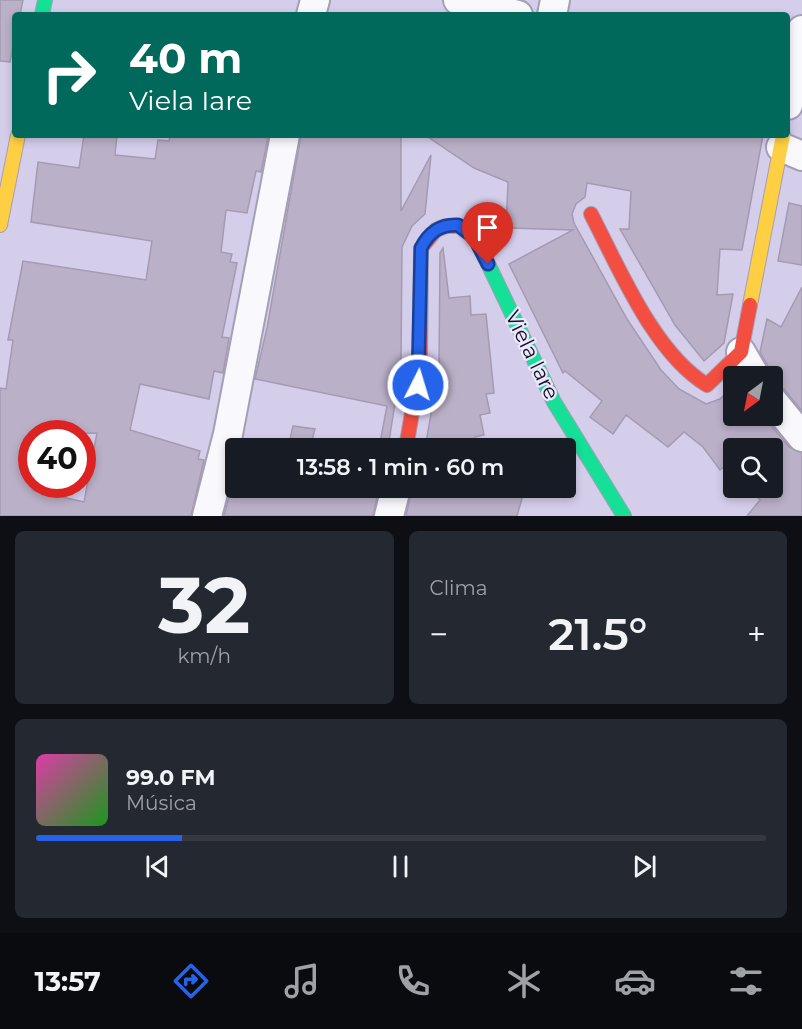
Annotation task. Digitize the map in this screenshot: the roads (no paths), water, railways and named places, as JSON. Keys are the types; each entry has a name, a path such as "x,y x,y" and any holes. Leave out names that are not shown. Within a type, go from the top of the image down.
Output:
{"street":[{"path":"458,0 506,12"},
{"path":"790,71 802,30"},
{"path":"0,225 17,138"},
{"path":"207,516 228,434 284,138"},
{"path":"591,214 662,338 692,375 707,385 748,364 789,146"},
{"name":"Viela Iare","path":"408,438 420,366 421,248 430,233 439,227 458,225 474,237 480,247 554,402 624,516"},
{"path":"783,414 802,437"},
{"path":"389,516 394,498"}]}
